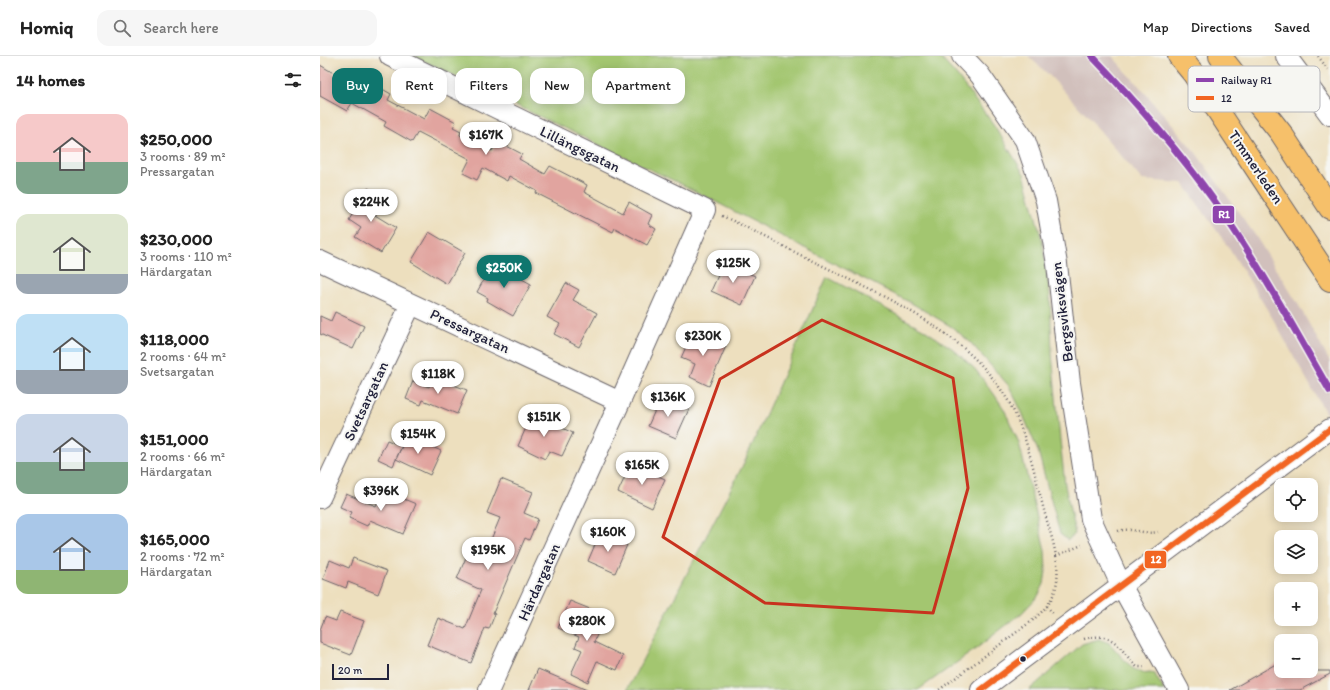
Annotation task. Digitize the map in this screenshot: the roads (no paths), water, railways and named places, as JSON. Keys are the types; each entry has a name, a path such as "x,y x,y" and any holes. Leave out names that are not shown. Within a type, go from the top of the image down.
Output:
{"main road":[{"name":"Timmerleden","path":"1179,56 1188,68"},
{"path":"1220,56 1228,66"},
{"name":"Timmerleden","path":"1218,112 1330,280"},
{"path":"1264,112 1281,134 1330,208"}],"street":[{"name":"Lillängsgatan","path":"390,56 705,210"},
{"name":"Bergsviksvägen","path":"962,56 980,75 1025,140 1046,201 1057,264 1070,383 1089,512 1099,538 1121,585 1179,690"},
{"path":"1286,56 1293,66"},
{"path":"1320,102 1330,115"},
{"name":"Härdargatan","path":"489,690 620,402 705,210"},
{"name":"Pressargatan","path":"320,261 620,402"},
{"name":"Svetsargatan","path":"320,498 411,304"},
{"path":"981,690 1330,429"}],"rail line":[{"name":"R1","path":"1092,56 1156,127 1215,202 1261,271 1330,391"}]}
